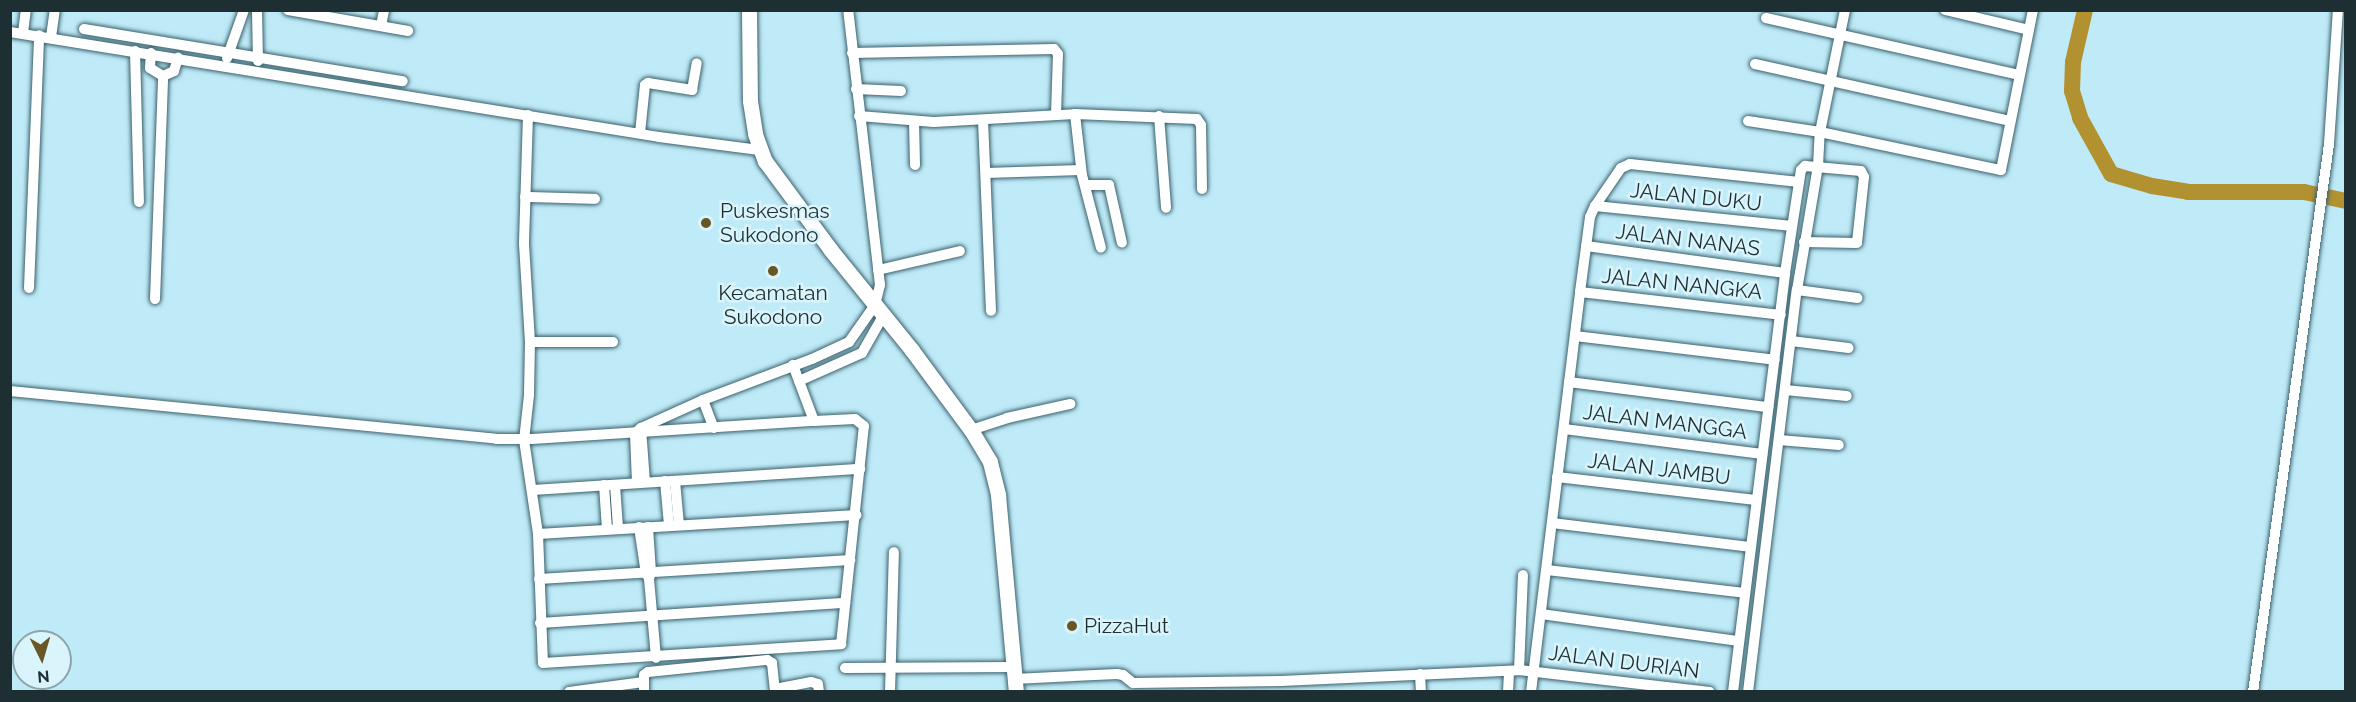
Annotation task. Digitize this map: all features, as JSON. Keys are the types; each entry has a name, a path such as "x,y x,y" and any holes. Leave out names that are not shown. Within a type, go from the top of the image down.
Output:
{"main road":[{"path":"749,10 750,101 759,150 775,176 971,430 990,462 998,495 1014,679"}],"street":[{"path":"23,33 26,10"},
{"path":"51,37 55,10"},
{"path":"224,66 244,10"},
{"path":"257,10 258,71"},
{"path":"288,10 331,14 408,31"},
{"path":"381,26 384,10"},
{"path":"799,381 862,353 879,310 880,289 848,10"},
{"path":"1748,692 1797,290 1818,166 1820,132 1845,10"},
{"path":"1945,10 2029,30"},
{"path":"1748,121 1820,132 2001,170 2018,75 2033,10"},
{"path":"2253,692 2329,144 2338,10"},
{"path":"1766,18 2018,75"},
{"path":"84,29 403,81"},
{"path":"10,32 640,134 759,150"},
{"path":"29,288 39,35"},
{"path":"852,53 1053,49 1058,54 1056,115"},
{"path":"135,51 139,202"},
{"path":"150,53 150,68 163,76"},
{"path":"163,76 174,71 178,58"},
{"path":"640,134 645,85 648,83 692,90 697,63"},
{"path":"1755,64 2010,121"},
{"path":"155,299 163,76"},
{"path":"856,89 901,90"},
{"path":"859,116 914,121 983,120 1075,114 1159,116 1199,120 1202,189"},
{"path":"1075,114 1081,170 1101,248"},
{"path":"10,391 470,437 524,440 855,419 864,428 842,642 838,645 546,664 541,660 538,534 524,440 529,395 530,342 524,244 528,115"},
{"path":"1159,116 1166,208"},
{"path":"983,120 991,311"},
{"path":"914,121 915,165"},
{"path":"1532,692 1580,292 1586,246 1595,206 1621,168 1630,164 1799,182"},
{"path":"1733,692 1785,273 1799,182 1803,167 1818,166 1857,170 1863,173 1857,243 1804,242"},
{"path":"986,173 1081,170"},
{"path":"1085,185 1109,185 1122,243"},
{"path":"525,197 595,199"},
{"name":"JALAN DUKU","path":"1595,206 1792,226"},
{"name":"JALAN NANAS","path":"1586,246 1785,273"},
{"path":"878,270 960,251"},
{"path":"1797,290 1857,298"},
{"name":"JALAN NANGKA","path":"1580,292 1781,315"},
{"path":"639,431 703,399 812,359 849,342 879,310"},
{"path":"1575,336 1775,360"},
{"path":"1791,341 1849,348"},
{"path":"530,342 613,342"},
{"path":"849,342 862,353"},
{"path":"812,359 816,373"},
{"path":"793,365 814,422"},
{"path":"1569,382 1768,407"},
{"path":"1785,390 1847,396"},
{"path":"703,399 714,428"},
{"path":"971,430 1007,418 1070,404"},
{"name":"JALAN MANGGA","path":"1564,429 1762,454"},
{"path":"639,431 641,483"},
{"path":"1779,440 1839,445"},
{"path":"533,490 860,470"},
{"name":"JALAN JAMBU","path":"1557,477 1756,500"},
{"path":"670,481 674,525"},
{"path":"610,485 613,529"},
{"path":"538,534 856,515"},
{"path":"1552,523 1750,546"},
{"path":"644,527 656,658"},
{"path":"890,692 888,669 892,638 894,552"},
{"path":"538,579 648,575 850,560"},
{"path":"1546,570 1745,593"},
{"path":"1508,692 1514,670 1523,575"},
{"path":"540,623 845,603"},
{"path":"1541,615 1739,641"},
{"path":"568,692 644,687 645,673 651,671 767,660 772,663 775,690 811,682 818,684 819,692"},
{"name":"JALAN DURIAN","path":"845,668 1014,679 1118,674 1123,675 1130,687 1281,686 1420,674 1514,670 1710,692"},
{"path":"1420,674 1421,692"}],"waterway":[{"path":"2085,10 2073,62 2072,91 2080,118 2111,174 2152,186 2188,192 2304,192 2346,201"}],"place":[{"name":"Puskesmas Sukodono","path":"706,223"},
{"name":"Kecamatan Sukodono","path":"773,271"},
{"name":"PizzaHut","path":"1072,626"}]}
